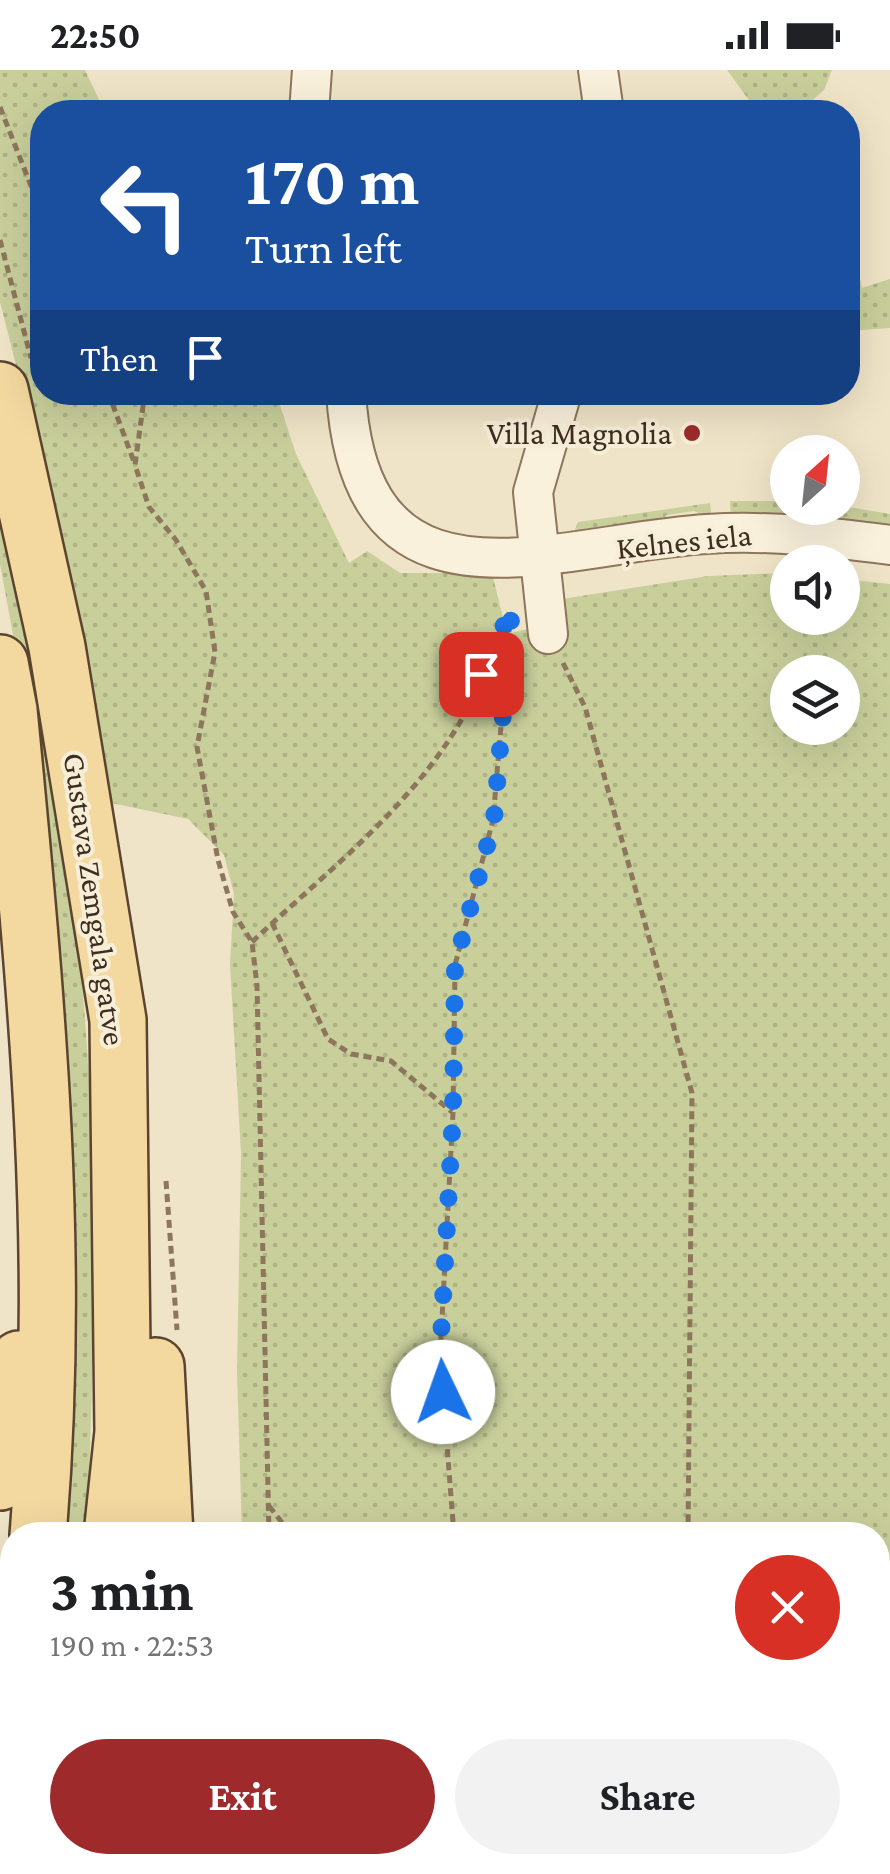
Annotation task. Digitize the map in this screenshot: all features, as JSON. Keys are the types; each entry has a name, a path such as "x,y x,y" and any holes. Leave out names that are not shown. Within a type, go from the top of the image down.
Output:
{"main road":[{"name":"Gustava Zemgala gatve","path":"0,390 57,647 118,1020 123,1432 113,1522"},
{"name":"Gustava Zemgala gatve","path":"0,662 10,710 44,1088 50,1263 46,1436 39,1522"},
{"path":"0,1482 23,1332 24,1174 35,977"},
{"path":"118,1020 146,1212 164,1522"}],"street":[{"path":"311,100 312,70"},
{"path":"598,70 602,100"},
{"name":"Ķelnes iela","path":"347,405 349,431 363,479 388,516 414,538 458,557 538,558 705,534 796,532 890,545"},
{"path":"548,634 534,492 558,405"}],"path":[{"path":"0,107 30,183"},
{"path":"113,405 149,507 176,540 206,591 215,652 196,747 218,860 233,912 252,942 258,986 269,1522"},
{"path":"135,465 144,405"},
{"path":"252,942 398,810 461,722 512,608 494,820 455,965 453,1113 440,1356 453,1522"},
{"path":"548,634 585,707 692,1093 688,1522"},
{"path":"272,923 328,1039 351,1054 391,1061 453,1113"},
{"path":"268,1505 282,1522"}],"green space":[{"path":"0,70 85,70 99,100 30,100 30,405 280,405 296,454 349,563 367,551 400,573 492,573 502,614 512,633 559,621 562,599 708,576 770,574 770,635 860,635 860,581 890,584 890,1522 242,1522 237,1371 241,1154 230,964 234,894 224,855 188,819 106,802 39,455 0,302"},
{"path":"727,70 832,70 824,90 813,100 749,100"},
{"path":"860,279 862,288 890,279 890,328 860,330"},
{"path":"0,464 60,810 85,1019 94,1277 87,1522 67,1522 73,1333 26,706 0,564"},
{"path":"730,501 770,501 770,521 731,518"},
{"path":"710,503 712,519 694,511 667,515 654,527 571,540 578,522"},
{"path":"860,509 890,514 890,530 824,525 860,525"}],"place":[{"name":"Villa Magnolia","path":"692,433"}],"route":[{"path":"443,1392 440,1356 453,1113 455,965 494,820 498,725 512,608 481,674"}]}
